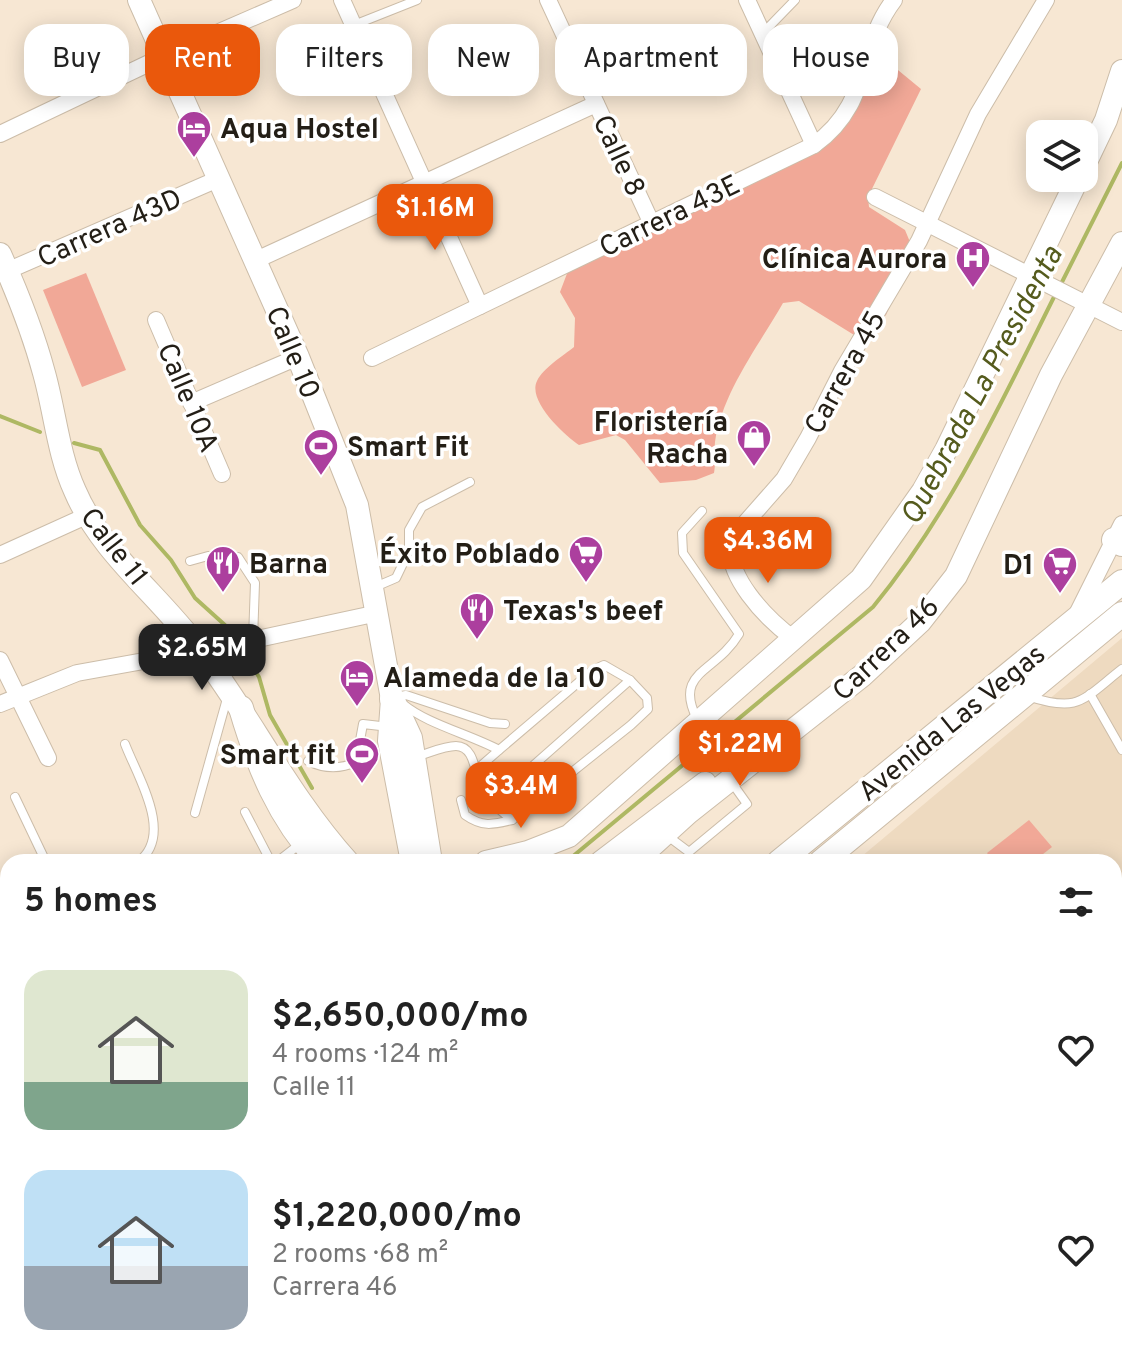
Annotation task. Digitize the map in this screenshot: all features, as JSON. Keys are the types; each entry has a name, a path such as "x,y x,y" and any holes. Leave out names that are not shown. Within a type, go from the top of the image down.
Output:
{"main road":[{"name":"Avenida Las Vegas","path":"789,854 1122,582"},
{"name":"Avenida Las Vegas","path":"831,854 1122,614"},
{"path":"393,692 410,738 429,854"},
{"path":"235,699 259,768 286,817 314,854"}],"street":[{"name":"Calle 10","path":"139,0 150,24"},
{"path":"238,24 293,0"},
{"path":"342,0 354,24"},
{"name":"Calle 8","path":"548,0 652,224"},
{"path":"747,0 814,145"},
{"name":"Carrera 43E","path":"372,358 814,145 828,135 857,95 875,32 894,0"},
{"name":"Carrera 45","path":"794,639 764,614 738,574 729,547 743,525 784,479 928,223 978,114 1046,0"},
{"path":"0,134 145,65"},
{"path":"1098,131 1121,74"},
{"name":"Calle 10","path":"182,96 298,357 357,505 393,692 389,741 410,854"},
{"path":"387,96 480,306"},
{"path":"254,261 596,104"},
{"name":"Carrera 43D","path":"3,267 218,179"},
{"path":"557,854 569,836 861,579 923,491 1071,192"},
{"path":"875,197 1122,322"},
{"name":"Carrera 46","path":"643,854 730,780 863,675 920,622 956,576 1080,301 1122,243"},
{"name":"Calle 11","path":"3,267 38,349 64,459 86,516 120,560 179,621 235,699 307,814 341,854"},
{"name":"Calle 10A","path":"156,320 222,474"},
{"path":"191,403 298,357"},
{"path":"0,555 86,516"},
{"path":"1073,622 1119,536"},
{"path":"0,704 77,673 201,651 378,613"},
{"path":"0,660 48,758"},
{"path":"611,854 675,803 783,738"},
{"path":"520,854 569,836"}],"lane":[{"path":"357,24 417,0"},
{"path":"762,33 795,0"},
{"path":"373,588 393,583 409,551 409,530 422,507 470,482"},
{"path":"698,720 687,699 690,684 730,650 739,634 683,553 682,533 702,511"},
{"path":"190,561 208,556 238,557 255,583 253,640"},
{"path":"461,800 465,815 476,822 489,826 512,820 648,709 647,698 630,680 604,665 593,670 475,771"},
{"path":"1026,695 1059,706 1072,704 1122,669"},
{"path":"492,802 630,680"},
{"path":"393,692 490,723 505,724"},
{"path":"393,692 413,713 461,730 499,750"},
{"path":"1090,694 1122,750"},
{"path":"195,813 235,699"},
{"path":"308,761 334,768 347,766 356,762 363,724 390,727"},
{"path":"125,744 155,826 153,844 145,854"},
{"path":"413,758 456,746 470,753 477,782 492,802 512,820"},
{"path":"665,834 689,852 747,804 730,780"},
{"path":"15,797 42,854"},
{"path":"245,812 267,854"}],"shaded area":[{"path":"898,70 921,89 868,197 869,207 905,230 910,242 902,280 886,315 859,338 799,301 783,303 725,406 715,442 714,473 696,480 660,483 625,440 616,435 579,445 557,426 542,408 535,389 544,371 574,347 575,318 560,292 568,271 804,157 862,98 898,96"},
{"path":"86,273 126,370 82,387 43,290"},
{"path":"1122,638 1122,854 865,854"},
{"path":"1029,820 1052,847 1043,854 987,853"}],"waterway":[{"name":"Quebrada La Presidenta","path":"1060,286 1122,163"},
{"name":"Quebrada La Presidenta","path":"576,854 873,607 901,571 951,495 1056,293"},
{"path":"0,416 40,432"},
{"path":"74,443 100,450 140,525 171,560 195,598 226,626"},
{"path":"245,655 259,677 270,715 312,788"}],"place":[{"name":"Aqua Hostel","path":"194,159"},
{"name":"Clínica Aurora","path":"973,289"},
{"name":"Floristería Racha","path":"754,468"},
{"name":"Smart Fit","path":"321,477"},
{"name":"Éxito Poblado","path":"586,584"},
{"name":"Barna","path":"223,594"},
{"name":"D1","path":"1060,595"},
{"name":"Texas's beef","path":"477,641"},
{"name":"Alameda de la 10","path":"357,708"},
{"name":"Smart fit","path":"362,785"}]}
